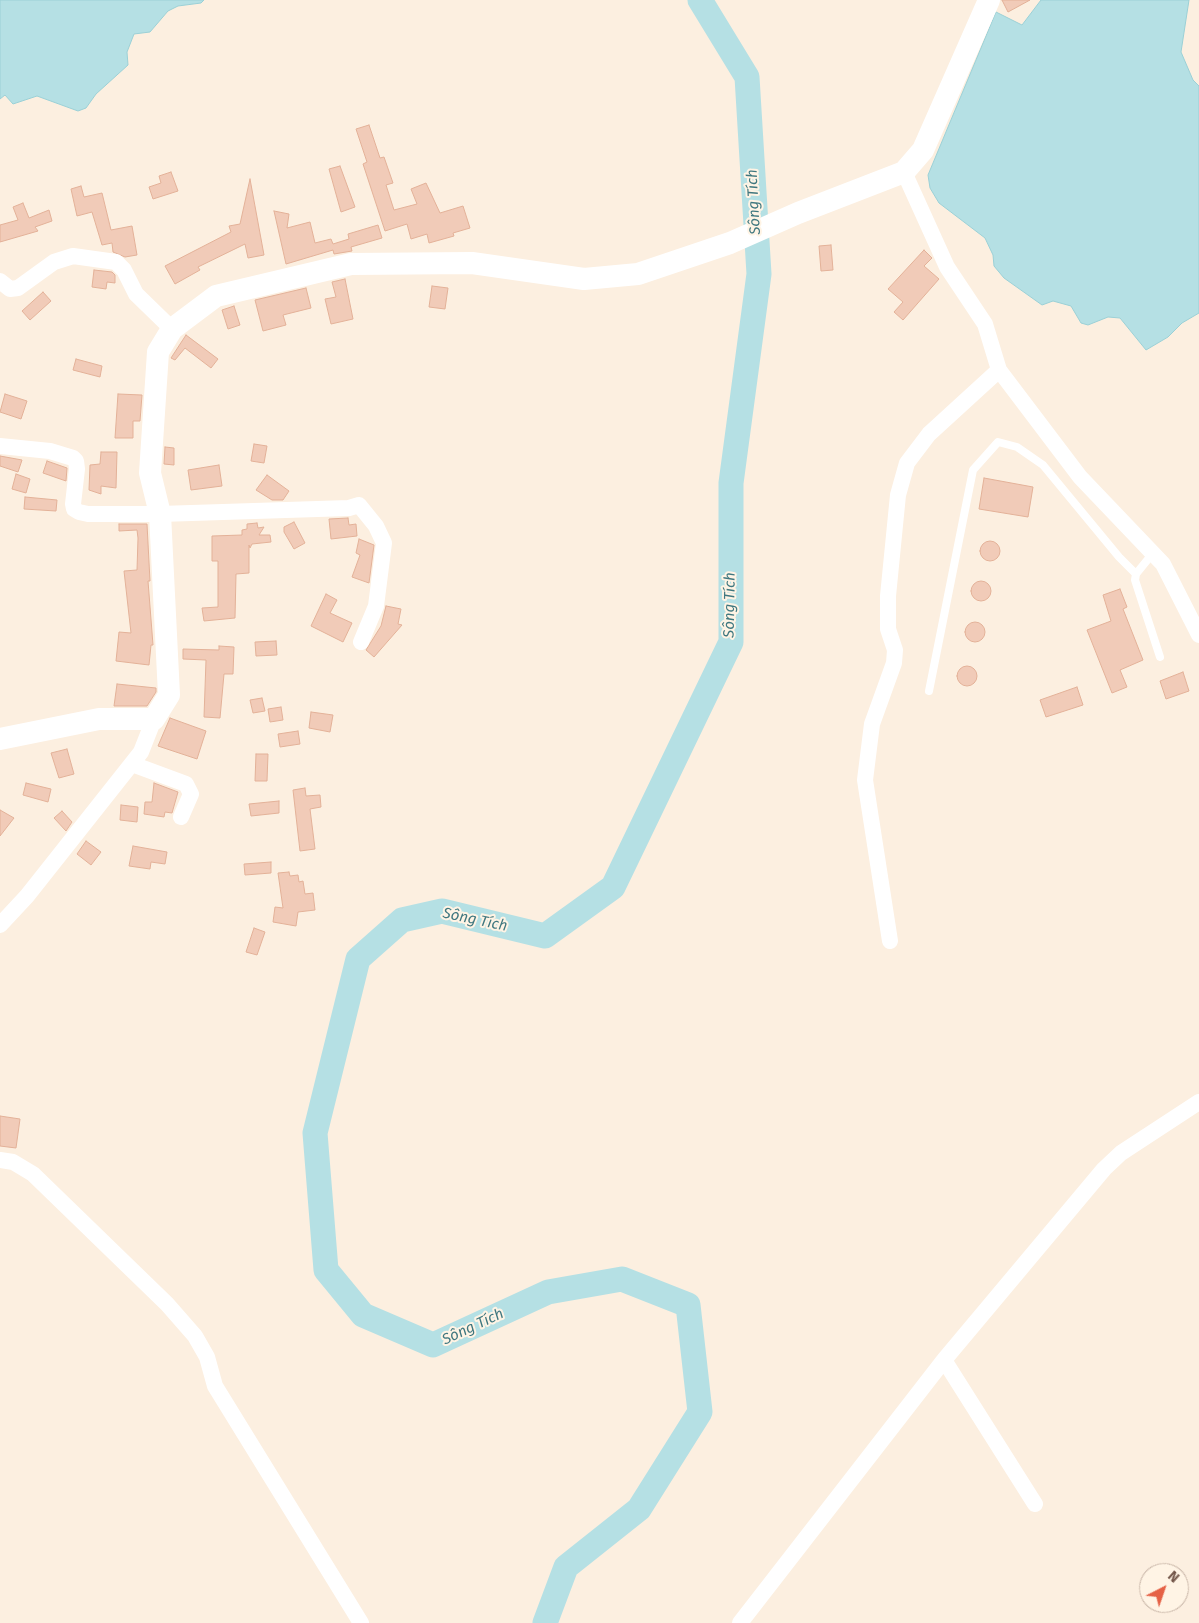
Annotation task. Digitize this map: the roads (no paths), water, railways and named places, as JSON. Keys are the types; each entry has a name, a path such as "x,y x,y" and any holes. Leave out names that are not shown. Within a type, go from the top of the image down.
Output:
{"street":[{"path":"0,925 27,896 132,764 147,742 154,719 170,695 160,514 150,473 158,352 172,329 216,296 351,264 472,263 584,279 638,274 730,243 798,213 904,172 923,150 988,0"},
{"path":"904,172 947,267 984,324 999,370 1080,477 1163,564 1199,635"},
{"path":"0,281 10,289 18,288 54,262 73,256 116,262 124,270 136,294 172,329"},
{"path":"890,941 865,780 872,724 894,663 895,650 888,629 888,596 898,495 907,463 929,434 999,370"},
{"path":"0,446 50,451 73,458 76,461 77,469 73,504 74,509 79,512 160,514 349,508 359,505 376,526 384,543 376,606 361,642"},
{"path":"0,739 99,719 154,719"},
{"path":"132,764 186,784 190,794 182,817"},
{"path":"740,1623 944,1360 1104,1170 1121,1153 1199,1102"},
{"path":"0,1160 13,1162 33,1174 167,1304 195,1336 207,1357 215,1386 361,1623"},
{"path":"944,1360 1035,1504"}],"lane":[{"path":"929,691 973,470 998,442 1016,446 1043,465 1119,557 1136,574 1137,589 1160,657"},
{"path":"1136,574 1153,553"}],"water":[{"path":"0,0 204,0 201,3 178,6 168,11 150,32 134,34 127,52 128,65 96,94 86,108 78,111 37,96 13,104 5,95 0,99"},
{"path":"1041,0 1189,0 1181,52 1193,80 1199,86 1199,313 1182,323 1168,337 1146,350 1120,318 1108,317 1088,325 1081,323 1071,306 1053,301 1042,305 1004,278 994,266 993,255 985,238 939,203 930,188 928,175 996,12 1022,25"}],"waterway":[{"name":"Sông Tích","path":"545,1623 566,1567 639,1509 700,1412 688,1305 622,1279 548,1292 433,1345 363,1315 326,1270 315,1133 358,959 402,920 442,911 545,936 613,887 731,642 731,483 759,274 747,77 700,0"}]}
